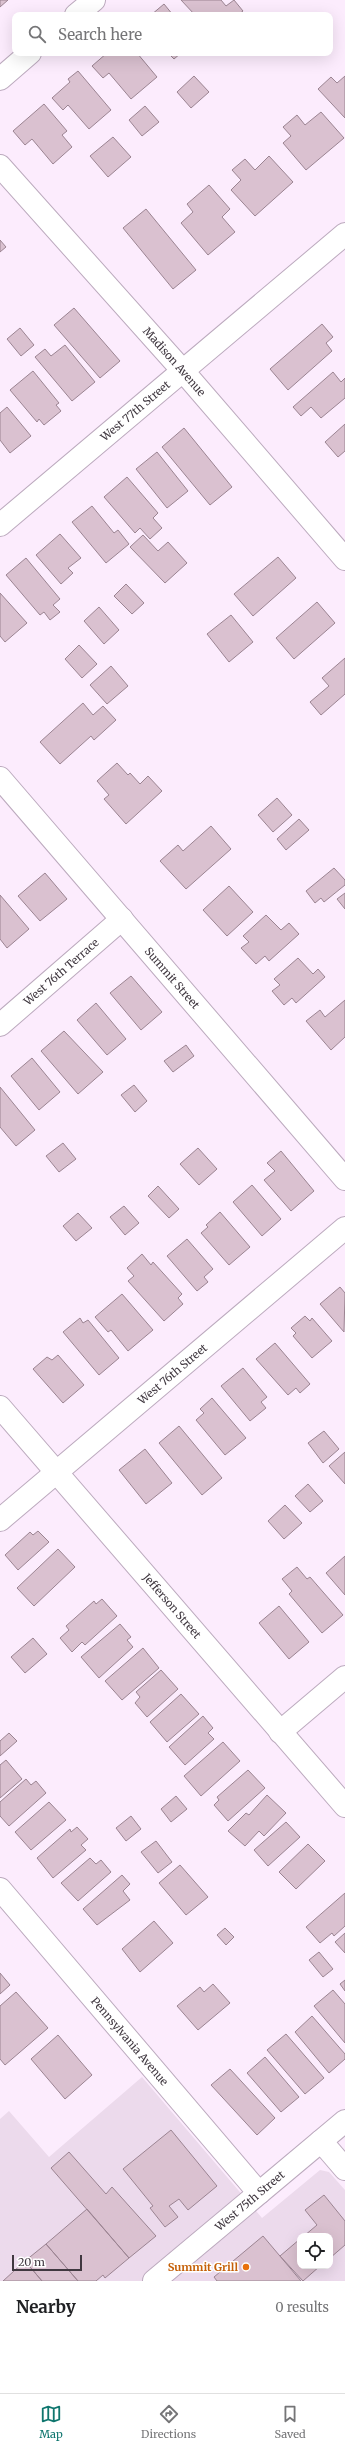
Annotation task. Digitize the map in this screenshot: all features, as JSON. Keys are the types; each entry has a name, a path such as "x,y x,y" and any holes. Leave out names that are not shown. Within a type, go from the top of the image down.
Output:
{"street":[{"path":"80,12 94,0"},
{"path":"0,78 26,56"},
{"name":"Madison Avenue","path":"0,166 183,371 345,559"},
{"name":"West 77th Street","path":"0,526 345,234"},
{"name":"Summit Street","path":"0,778 345,1179"},
{"name":"West 76th Terrace","path":"0,1025 122,919"},
{"name":"West 76th Street","path":"0,1520 345,1228"},
{"name":"Jefferson Street","path":"0,1407 345,1806"},
{"path":"280,1732 345,1676"},
{"name":"Pennsylvania Avenue","path":"0,1889 259,2193"},
{"name":"West 75th Street","path":"154,2281 345,2121"},
{"path":"321,2141 345,2169"}],"shaded area":[{"path":"142,2077 262,2218 320,2170 329,2172 345,2190 345,2281 0,2281 0,2119 9,2111 49,2157"}],"building":[{"path":"0,0 8,0 0,7"},
{"path":"181,0 221,0 226,6 234,0 243,11 242,12 192,12"},
{"path":"164,4 171,12 155,12"},
{"path":"104,56 140,56 157,77 131,99 109,73 103,78 92,66"},
{"path":"78,71 111,110 89,129 68,105 63,110 52,98 70,82 68,79"},
{"path":"194,76 209,92 191,108 177,92"},
{"path":"345,76 345,118 318,89 331,77 337,83"},
{"path":"44,104 67,131 62,135 72,147 53,164 32,139 25,145 13,131"},
{"path":"145,106 159,122 142,136 129,120"},
{"path":"321,112 344,138 306,170 283,143 291,136 283,127 297,115 305,125"},
{"path":"113,137 131,157 108,177 90,156"},
{"path":"269,156 293,182 255,216 231,190 241,180 232,170 245,159 255,170"},
{"path":"209,185 230,209 222,217 235,232 208,255 181,223 193,212 187,204"},
{"path":"146,209 196,270 173,289 123,228"},
{"path":"0,240 6,247 0,252"},
{"path":"74,308 120,361 100,378 54,325"},
{"path":"322,324 333,337 326,343 332,351 288,390 270,369"},
{"path":"20,328 34,345 21,356 7,339"},
{"path":"65,345 95,382 72,401 35,357 45,349 51,356"},
{"path":"33,371 59,403 56,405 61,411 44,425 39,419 37,422 10,390"},
{"path":"333,372 341,382 345,378 345,398 321,418 311,407 301,416 293,407"},
{"path":"7,407 31,436 10,453 0,440 0,413"},
{"path":"345,424 345,451 338,457 325,442"},
{"path":"184,428 232,487 210,505 162,447"},
{"path":"157,452 188,491 167,508 136,469"},
{"path":"127,477 158,513 153,518 162,528 150,539 140,528 135,533 104,497"},
{"path":"92,506 114,533 118,530 129,544 106,563 72,522"},
{"path":"60,534 81,558 68,568 73,573 61,584 36,555"},
{"path":"143,535 158,551 168,542 187,563 165,583 130,547"},
{"path":"278,557 296,578 253,616 234,594"},
{"path":"26,558 60,599 53,605 60,612 50,620 44,612 40,615 6,575"},
{"path":"126,584 144,603 132,614 114,596"},
{"path":"0,593 27,623 5,642 0,636"},
{"path":"317,602 335,623 294,659 276,638"},
{"path":"99,607 119,630 104,644 84,621"},
{"path":"231,615 253,642 229,662 207,634"},
{"path":"79,645 97,664 82,678 65,659"},
{"path":"345,658 345,694 321,715 310,702 329,686 322,678"},
{"path":"111,666 128,686 107,704 90,685"},
{"path":"83,703 93,715 103,706 116,720 94,740 91,736 60,764 40,742"},
{"path":"117,763 128,775 130,773 140,784 148,776 162,791 126,824 104,799 109,795 97,781"},
{"path":"277,798 292,815 273,832 258,815"},
{"path":"299,819 309,830 286,850 277,839"},
{"path":"211,826 231,849 186,889 160,861 178,845 183,851"},
{"path":"334,868 345,880 345,885 324,902 321,898 315,903 306,891"},
{"path":"45,873 67,899 40,921 18,896"},
{"path":"229,886 253,912 227,936 203,910"},
{"path":"345,893 345,909 337,899"},
{"path":"0,895 29,929 7,948 0,939"},
{"path":"266,915 281,930 289,923 299,934 269,961 265,956 256,964 241,948 249,942 243,936"},
{"path":"298,958 313,974 318,969 325,977 296,1003 292,998 284,1005 272,991 280,985 274,979"},
{"path":"131,976 162,1012 141,1030 110,993"},
{"path":"345,1000 345,1037 331,1050 306,1021 320,1010 325,1017"},
{"path":"96,1003 126,1039 107,1055 77,1020"},
{"path":"64,1031 103,1072 78,1094 41,1051"},
{"path":"186,1045 194,1056 173,1072 164,1061"},
{"path":"32,1058 60,1092 39,1110 11,1076"},
{"path":"134,1085 147,1101 135,1112 121,1095"},
{"path":"0,1087 35,1130 16,1146 0,1127"},
{"path":"63,1143 76,1159 59,1172 46,1156"},
{"path":"198,1148 217,1169 199,1185 180,1164"},
{"path":"281,1151 314,1191 291,1211 264,1180 275,1171 267,1163"},
{"path":"252,1185 281,1219 262,1236 233,1202"},
{"path":"158,1186 179,1209 169,1218 148,1196"},
{"path":"124,1206 139,1223 125,1235 110,1217"},
{"path":"220,1212 250,1247 229,1265 201,1233 208,1227 206,1225"},
{"path":"78,1213 92,1228 76,1241 63,1226"},
{"path":"187,1239 213,1269 204,1277 208,1282 197,1291 167,1256"},
{"path":"142,1254 151,1265 153,1262 182,1294 178,1298 183,1304 164,1321 128,1281 134,1276 127,1268"},
{"path":"340,1287 345,1293 344,1332 320,1304"},
{"path":"122,1294 153,1330 128,1351 111,1330 108,1332 95,1317"},
{"path":"305,1316 310,1321 312,1318 332,1341 312,1358 293,1336 296,1333 291,1328"},
{"path":"80,1318 83,1323 88,1320 119,1358 99,1375 63,1332"},
{"path":"275,1343 310,1384 300,1393 296,1388 288,1395 256,1359"},
{"path":"58,1355 84,1385 63,1403 33,1369 47,1357 52,1360"},
{"path":"243,1368 267,1397 261,1402 266,1408 250,1421 221,1386"},
{"path":"212,1398 246,1438 225,1455 196,1420 204,1413 200,1409"},
{"path":"179,1426 222,1478 202,1495 159,1443"},
{"path":"324,1431 339,1449 323,1463 308,1443"},
{"path":"145,1449 172,1483 146,1504 119,1470"},
{"path":"345,1452 345,1484 329,1466"},
{"path":"308,1484 323,1501 310,1512 295,1496"},
{"path":"285,1505 302,1523 284,1539 268,1521"},
{"path":"38,1531 49,1542 18,1570 5,1555 30,1532 33,1535"},
{"path":"58,1549 75,1567 34,1606 17,1588"},
{"path":"345,1556 345,1595 326,1573"},
{"path":"297,1567 307,1579 310,1577 343,1615 322,1633 289,1594 292,1591 282,1579"},
{"path":"102,1599 117,1616 85,1645 82,1642 72,1652 60,1638 69,1630 66,1626 94,1601 96,1604"},
{"path":"279,1606 309,1642 289,1659 259,1623"},
{"path":"120,1624 131,1637 127,1640 133,1647 99,1678 81,1657"},
{"path":"33,1638 47,1654 25,1673 11,1657"},
{"path":"143,1648 159,1668 122,1700 105,1681"},
{"path":"161,1670 178,1689 147,1717 135,1703 140,1697 136,1692"},
{"path":"181,1694 199,1714 167,1742 150,1722"},
{"path":"203,1716 213,1728 208,1733 214,1739 185,1765 169,1747"},
{"path":"9,1733 17,1741 0,1756 0,1741"},
{"path":"223,1742 240,1761 201,1796 184,1776"},
{"path":"6,1760 22,1779 0,1798 0,1765"},
{"path":"248,1770 265,1788 228,1821 214,1805 219,1800 217,1797"},
{"path":"26,1779 31,1785 36,1781 46,1793 9,1826 0,1816 0,1802"},
{"path":"267,1795 286,1813 264,1836 259,1831 245,1846 228,1831 246,1813 249,1815"},
{"path":"176,1796 187,1809 171,1822 161,1809"},
{"path":"49,1802 66,1820 31,1850 15,1832"},
{"path":"131,1816 141,1829 126,1841 116,1828"},
{"path":"286,1822 300,1837 268,1866 254,1850"},
{"path":"77,1827 88,1839 81,1845 86,1850 53,1878 37,1858 70,1829 71,1832"},
{"path":"156,1841 172,1862 158,1873 141,1852"},
{"path":"308,1844 325,1861 296,1889 279,1872"},
{"path":"90,1858 96,1864 101,1860 111,1872 78,1901 61,1883"},
{"path":"180,1865 208,1897 186,1915 159,1883"},
{"path":"122,1875 130,1884 123,1891 130,1900 97,1925 83,1909"},
{"path":"345,1893 345,1926 334,1936 332,1933 320,1943 306,1927"},
{"path":"154,1921 173,1943 140,1972 122,1949"},
{"path":"225,1928 234,1937 226,1945 217,1935"},
{"path":"345,1933 345,1953 335,1942"},
{"path":"319,1952 333,1969 323,1977 309,1960"},
{"path":"0,1973 10,1985 0,1994"},
{"path":"345,1980 345,1991 340,1984"},
{"path":"213,1984 230,2003 198,2030 177,2006 200,1987 204,1992"},
{"path":"333,1990 345,2004 345,2043 314,2006"},
{"path":"16,1992 48,2028 5,2065 0,2059 0,2006"},
{"path":"312,2016 345,2054 345,2059 329,2073 295,2032"},
{"path":"286,2034 324,2078 305,2094 267,2050"},
{"path":"58,2035 92,2075 65,2099 31,2059"},
{"path":"265,2057 299,2097 281,2112 247,2073"},
{"path":"230,2069 275,2118 257,2135 211,2085"},
{"path":"171,2130 217,2186 188,2210 179,2199 169,2206 178,2217 165,2227 150,2208 153,2206 123,2169"},
{"path":"69,2152 106,2194 112,2187 156,2236 129,2258 51,2168"},
{"path":"324,2195 345,2221 345,2245 333,2255 333,2233 308,2233 317,2225 305,2210"},
{"path":"87,2209 129,2258 105,2278 103,2275 96,2281 78,2281 46,2244"},
{"path":"263,2236 301,2281 217,2281 214,2277"},
{"path":"297,2242 297,2269 317,2269 303,2281 280,2256"},
{"path":"46,2244 78,2281 42,2281 25,2261"},
{"path":"25,2261 42,2281 3,2281"}],"place":[{"name":"Summit Grill","path":"246,2267"}]}
